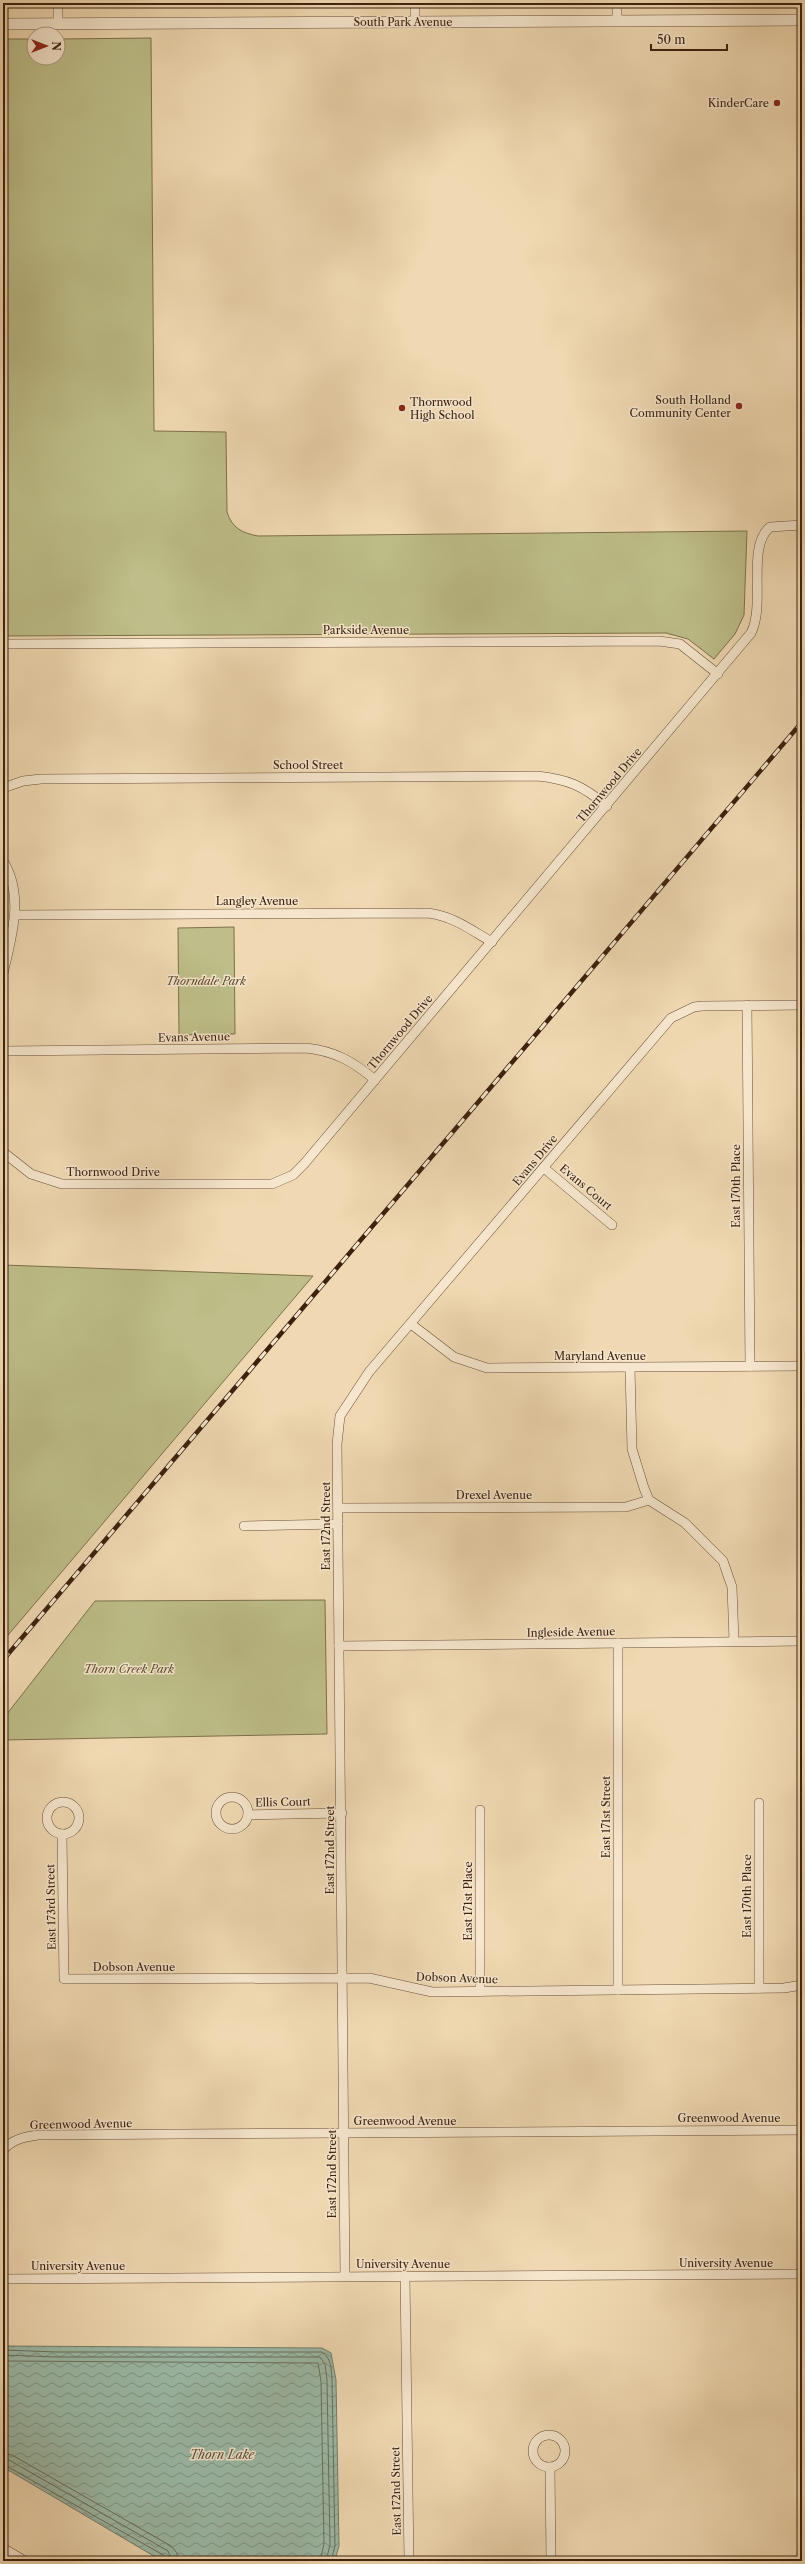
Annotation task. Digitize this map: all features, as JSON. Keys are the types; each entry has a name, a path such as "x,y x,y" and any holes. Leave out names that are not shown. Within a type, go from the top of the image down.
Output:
{"street":[{"path":"58,3 58,24"},
{"path":"415,3 415,22"},
{"path":"617,3 618,21"},
{"name":"South Park Avenue","path":"3,24 802,20"},
{"path":"718,674 755,625 758,617 761,538 770,527 802,525"},
{"name":"Parkside Avenue","path":"3,644 659,641 680,644 718,674"},
{"name":"Thornwood Drive","path":"3,1152 30,1174 62,1184 272,1184 286,1178 298,1170 718,674"},
{"name":"School Street","path":"3,788 23,781 41,779 537,776 566,780 580,785 607,806"},
{"path":"3,861 13,888 15,914 3,974"},
{"name":"Langley Avenue","path":"15,914 428,912 442,915 458,922 492,942"},
{"name":"East 170th Place","path":"747,1005 750,1366"},
{"name":"Evans Drive","path":"339,1424 351,1397 411,1324 671,1018 694,1007 802,1005"},
{"name":"Evans Avenue","path":"3,1051 321,1049 345,1057 375,1080"},
{"name":"Evans Court","path":"544,1168 612,1225"},
{"name":"Maryland Avenue","path":"411,1324 454,1357 475,1366 500,1369 802,1366"},
{"path":"630,1368 632,1448 649,1500 665,1508 685,1523 723,1561 732,1587 734,1641"},
{"name":"East 172nd Street","path":"339,1424 338,1524 342,1813 345,2276"},
{"name":"Drexel Avenue","path":"338,1508 626,1507 649,1500"},
{"path":"244,1526 338,1524"},
{"name":"Ingleside Avenue","path":"340,1646 802,1641"},
{"name":"East 171st Street","path":"618,1643 618,1990"},
{"name":"East 170th Place","path":"759,1803 759,1988"},
{"name":"East 171st Place","path":"480,1810 480,1992"},
{"name":"Ellis Court","path":"248,1815 342,1813"},
{"name":"East 173rd Street","path":"62,1834 64,1979"},
{"name":"Dobson Avenue","path":"64,1979 343,1978 379,1980 418,1991 480,1992 759,1988 802,1985"},
{"name":"Greenwood Avenue","path":"3,2150 10,2142 20,2138 38,2135 802,2130"},
{"name":"University Avenue","path":"3,2278 802,2274"},
{"name":"East 172nd Street","path":"405,2277 409,2561"},
{"path":"550,2467 551,2561"},
{"path":"3,2548 25,2561"}],"green space":[{"path":"151,38 154,431 226,432 227,512 229,518 238,529 258,536 747,531 744,615 735,634 714,659 688,639 666,633 3,636 3,39 26,39 26,66 66,66 66,39"},
{"name":"Thorndale Park","path":"234,927 235,1034 179,1035 178,928"},
{"path":"3,1265 313,1276 3,1641"},
{"name":"Thorn Creek Park","path":"325,1600 327,1734 3,1740 3,1719 95,1601"}],"water":[{"name":"Thorn Lake","path":"3,2346 322,2348 331,2353 336,2380 339,2546 335,2560 168,2561 152,2555 3,2467"}],"railway":[{"path":"3,1660 802,722"}],"place":[{"name":"KinderCare","path":"777,103"},
{"name":"South Holland Community Center","path":"739,406"},
{"name":"Thornwood High School","path":"402,408"}]}
